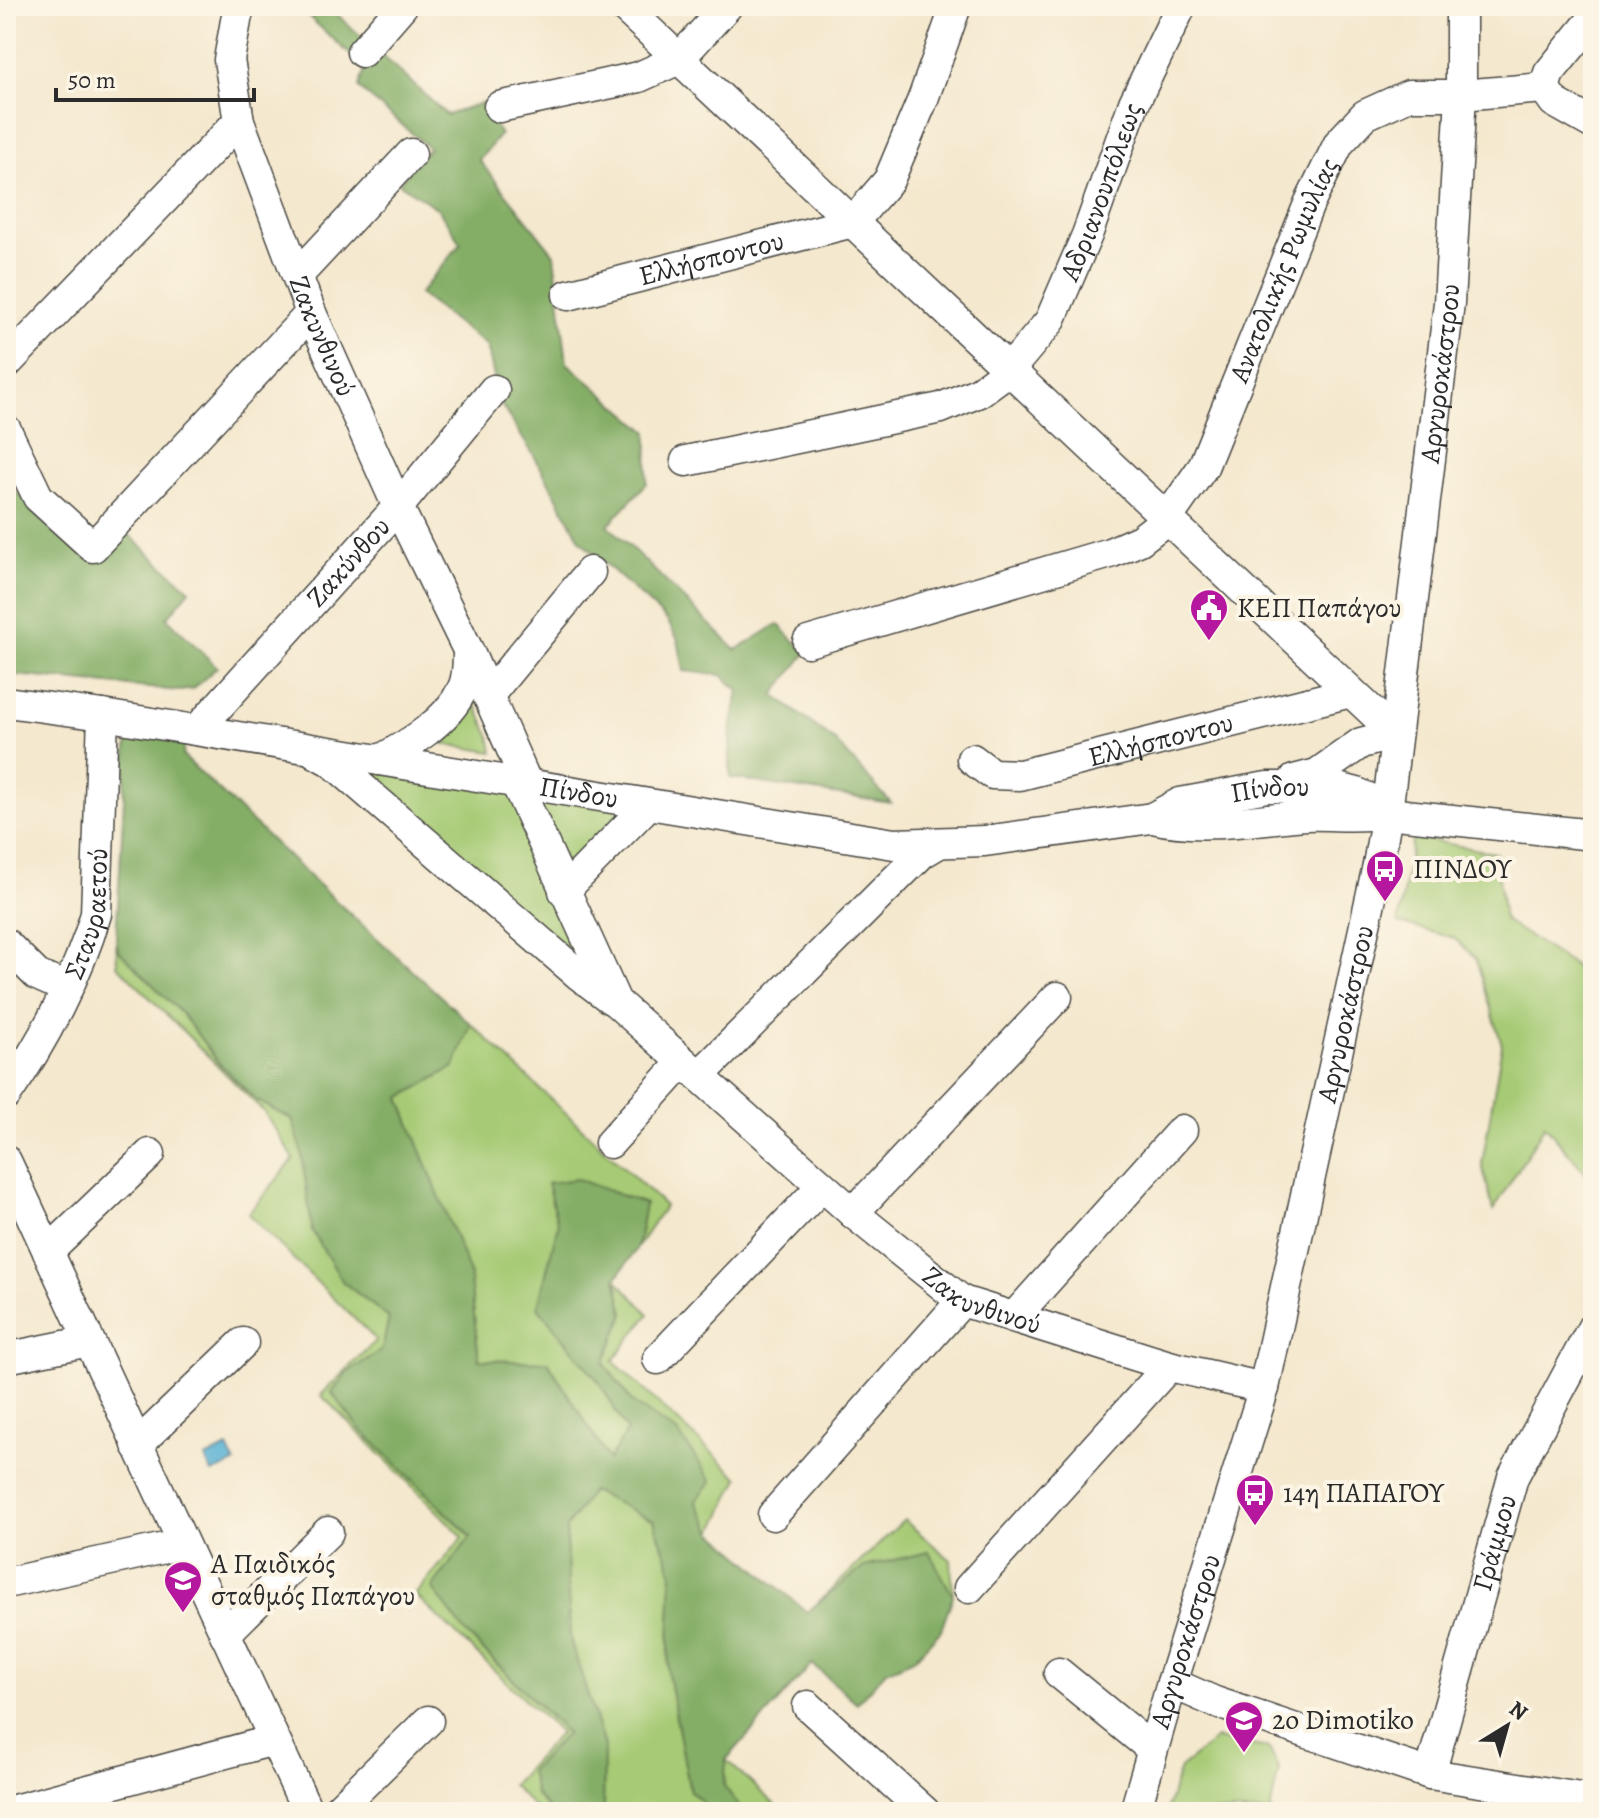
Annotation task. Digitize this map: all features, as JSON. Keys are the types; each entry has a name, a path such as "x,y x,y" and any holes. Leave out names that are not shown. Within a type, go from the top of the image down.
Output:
{"street":[{"name":"Ζακυνθινού","path":"241,6 229,60 239,121 311,313 398,507 468,650 564,891 616,1002 853,1213 962,1301 1169,1366 1264,1388"},
{"path":"362,52 402,6"},
{"path":"623,6 1396,734"},
{"path":"499,107 639,77 679,59 727,6"},
{"path":"853,222 889,180 923,99 956,6"},
{"name":"Αδριανουπόλεως","path":"1009,370 1050,321 1087,235 1134,103 1181,6"},
{"name":"Αργυροκάστρου","path":"1135,1812 1264,1388 1387,813 1449,303 1461,95 1461,6"},
{"path":"1593,19 1549,73 1544,88 1554,102 1593,124"},
{"name":"Ανατολικής Ρωμυλίας","path":"1167,519 1203,467 1309,204 1339,143 1365,115 1409,95 1461,95 1544,88"},
{"path":"6,364 239,121"},
{"path":"298,275 411,154"},
{"name":"Ελλήσποντου","path":"568,295 853,222"},
{"path":"6,430 38,497 93,547 311,313"},
{"path":"686,461 941,408 979,392 1009,370"},
{"name":"Ζακύνθου","path":"197,730 398,507 494,390"},
{"path":"808,642 1110,553 1140,540 1167,519"},
{"path":"488,696 590,572"},
{"path":"380,760 413,742 437,722 462,690 468,667 468,650"},
{"name":"Ελλήσποντου","path":"972,759 992,774 1020,775 1351,692"},
{"name":"Πίνδου","path":"6,702 197,730 894,844 985,841 1152,818 1180,803 1267,787 1334,787 1375,801 1387,813"},
{"name":"Σταυραετού","path":"6,1095 30,1059 66,988 96,914 103,715"},
{"path":"1267,787 1317,774 1361,743 1396,734"},
{"path":"307,749 332,762 578,974 616,1002"},
{"path":"564,891 648,805"},
{"name":"Πίνδου","path":"1152,818 1177,824 1210,825 1309,815 1387,813 1593,835"},
{"path":"610,1143 922,853 939,843"},
{"path":"6,944 37,975 66,988"},
{"path":"853,1213 1057,997"},
{"path":"1015,1316 1182,1130"},
{"path":"48,1252 150,1154"},
{"path":"6,1161 308,1812"},
{"path":"658,1359 822,1186"},
{"path":"773,1515 962,1301"},
{"name":"Γράμμου","path":"1430,1774 1513,1477 1593,1327"},
{"path":"6,1358 89,1341"},
{"path":"137,1445 243,1343"},
{"path":"969,1588 1169,1366"},
{"path":"225,1634 328,1532"},
{"path":"6,1583 183,1544"},
{"path":"1059,1673 1152,1749"},
{"path":"1172,1683 1215,1702 1430,1774 1591,1804"},
{"path":"808,1706 925,1812"},
{"path":"335,1812 428,1721"},
{"path":"7,1812 274,1740"}],"green space":[{"path":"297,6 328,6 447,115 482,103 500,135 479,160 554,254 567,363 648,432 647,483 608,525 736,650 778,624 806,653 774,695 835,741 891,803 730,778 730,733 739,691 722,675 684,671 678,640 667,620 581,541 536,459 500,403 487,346 419,294 461,243 438,209 399,183 429,148 359,88 365,68"},
{"path":"6,482 86,558 118,525 190,590 167,618 217,667 193,689 180,691 6,674"},
{"path":"475,703 490,736 493,752 445,744"},
{"path":"128,730 185,740 183,756 471,1024 454,1067 400,1098 469,1271 479,1360 548,1362 609,1460 627,1431 600,1383 538,1307 558,1225 547,1183 577,1179 645,1204 637,1248 616,1279 624,1314 604,1363 634,1404 678,1433 712,1481 696,1501 713,1532 807,1612 864,1567 929,1552 953,1596 941,1630 914,1659 886,1671 857,1703 812,1664 726,1760 724,1786 744,1812 714,1812 690,1791 668,1674 672,1572 654,1521 592,1491 566,1528 570,1639 604,1746 603,1812 551,1812 535,1794 530,1771 567,1733 466,1633 432,1588 471,1536 358,1427 332,1393 346,1373 382,1350 389,1318 343,1282 312,1231 302,1154 293,1120 256,1100 219,1063 182,1014 118,950 116,938"},
{"path":"345,759 513,783 589,976"},
{"path":"531,787 633,802 564,872"},
{"path":"1413,837 1496,853 1504,920 1593,978 1593,1182 1545,1125 1493,1211 1482,1164 1502,1045 1476,959 1454,938 1398,923"},
{"path":"116,938 118,950 182,1014 219,1063 256,1100 293,1120 343,1282 389,1318 382,1350 346,1373 332,1393 358,1427 471,1537 433,1588 466,1633 567,1734 535,1794 551,1812 539,1812 512,1785 560,1733 415,1595 463,1537 321,1395 376,1340 248,1214 294,1159 264,1112 117,965"},
{"path":"471,1024 665,1206 637,1248 645,1204 548,1184 558,1225 538,1307 600,1383 627,1431 609,1461 548,1362 479,1360 469,1271 400,1098 454,1067"},
{"path":"616,1279 649,1314 613,1361 739,1478 713,1532 696,1501 678,1433 634,1404 604,1363 624,1314"},
{"path":"592,1490 654,1521 672,1572 668,1674 690,1791 714,1812 603,1812 604,1746 570,1639 566,1528"},
{"path":"904,1520 951,1560 953,1596 928,1552 807,1613"},
{"path":"1216,1739 1269,1748 1279,1769 1270,1812 1166,1812 1180,1768"},
{"path":"726,1760 783,1812 744,1812 724,1786"}],"water":[{"path":"228,1448 235,1463 212,1473 205,1458"}],"place":[{"name":"ΚΕΠ Παπάγου","path":"1209,642"},
{"name":"ΠΙΝΔΟΥ","path":"1385,903"},
{"name":"14η ΠΑΠΑΓΟΥ","path":"1255,1527"},
{"name":"Α Παιδικός σταθμός Παπάγου","path":"183,1614"},
{"name":"2o Dimotiko","path":"1244,1754"}]}
